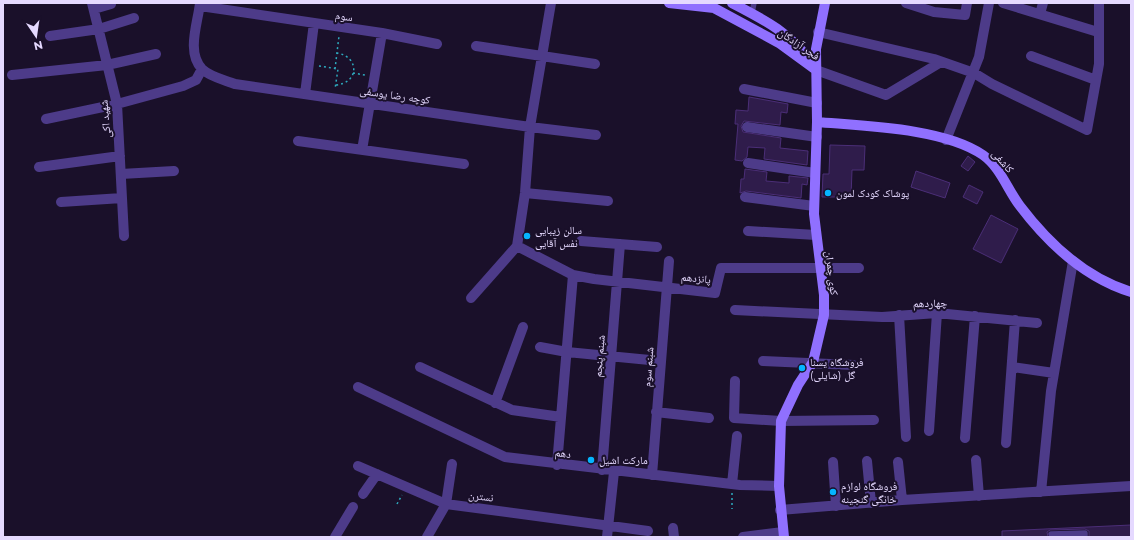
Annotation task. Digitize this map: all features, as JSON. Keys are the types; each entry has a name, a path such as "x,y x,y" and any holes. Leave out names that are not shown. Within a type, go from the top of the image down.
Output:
{"street":[{"path":"471,298 517,246 525,193 530,128 551,3"},
{"name":"فجر آزادگان","path":"669,3 714,8 779,44 816,70"},
{"name":"فجر آزادگان","path":"732,3 752,13 786,34 805,53 816,70"},
{"name":"کوی چمران","path":"783,534 779,486 781,421 798,385 813,362 824,315 824,295 816,235 814,206 817,137 816,70 818,32 825,3"},
{"path":"906,3 965,15 967,3"},
{"path":"946,140 974,73 984,36 989,3"},
{"path":"1003,3 1098,32"},
{"path":"1040,14 1043,3"},
{"path":"818,32 941,62 974,73 992,84 1087,130 1098,64 1099,3"},
{"path":"93,6 111,4"},
{"path":"46,119 117,104 183,86 196,80 202,69 195,58 194,47 200,5"},
{"name":"سوم","path":"200,5 382,33 437,44"},
{"name":"شهید اکی","path":"93,6 117,104 124,236"},
{"path":"50,36 99,29 134,18"},
{"path":"305,94 314,23"},
{"path":"362,150 382,33"},
{"path":"779,44 786,34"},
{"path":"476,46 595,64"},
{"path":"12,75 107,65 156,54"},
{"path":"1031,56 1096,80"},
{"path":"816,70 886,95 941,62"},
{"name":"کوچه رضا یوسفی","path":"202,69 212,76 235,84 530,128 596,135"},
{"path":"744,89 817,103"},
{"name":"کاشفی","path":"817,122 885,128 946,140 966,146 983,156 1001,173 1020,205 1042,233 1073,261 1114,287 1131,292"},
{"path":"747,127 817,137"},
{"path":"298,141 464,164"},
{"path":"39,167 120,156"},
{"path":"748,163 815,173"},
{"path":"121,174 174,171"},
{"path":"525,193 608,201"},
{"path":"745,197 814,206"},
{"path":"61,202 122,198"},
{"path":"748,231 816,235"},
{"path":"581,241 657,247"},
{"name":"شبنم پنجم","path":"602,470 620,244"},
{"name":"پانزدهم","path":"517,246 573,275 617,282 715,293 721,268 859,268"},
{"name":"شبنم سوم","path":"652,475 669,261"},
{"path":"1041,492 1054,373 1073,261"},
{"path":"557,465 573,275"},
{"name":"چهاردهم","path":"736,310 882,317 937,313 1037,323"},
{"path":"929,431 937,313"},
{"path":"899,315 906,438"},
{"path":"965,438 975,316"},
{"path":"1006,443 1015,320"},
{"path":"496,403 523,328"},
{"path":"540,347 567,352 660,362"},
{"path":"763,361 854,365"},
{"path":"420,367 512,410 561,417"},
{"path":"1012,367 1054,373"},
{"path":"735,381 734,418 781,421 874,420"},
{"name":"دهم","path":"358,388 505,458 614,472 732,484 779,486"},
{"path":"656,412 709,418"},
{"path":"732,484 737,436"},
{"path":"976,460 979,496"},
{"path":"867,461 871,503"},
{"path":"833,462 836,506"},
{"path":"898,462 902,500"},
{"path":"427,537 446,504 452,464"},
{"name":"نسترن","path":"358,466 446,504 648,531"},
{"path":"607,537 614,472"},
{"path":"363,494 377,474"},
{"path":"780,510 902,500 1131,486"},
{"path":"335,537 353,507"},
{"path":"743,537 783,534"}],"lane":[{"path":"752,13 754,3"},
{"path":"1051,534 1085,534 1085,537"}],"path":[{"path":"333,35 346,37"},
{"path":"335,69 339,36"},
{"path":"336,85 343,84 350,80 354,66 350,59 344,54 337,53"},
{"path":"317,65 338,69 334,90"},
{"path":"353,73 367,76"},
{"path":"732,484 732,509"}],"building":[{"path":"749,97 788,104 787,113 781,112 780,125 744,121 741,126 743,132 781,138 780,148 808,151 807,165 764,159 765,148 748,147 747,157 742,161 735,160 738,124 735,124 736,110 748,111"},
{"path":"830,145 865,146 864,170 852,170 851,197 822,197 823,174 829,174"},
{"path":"968,156 975,162 968,171 961,166"},
{"path":"745,169 767,172 766,181 789,183 789,176 808,178 807,185 802,184 801,198 746,191 740,193 741,179 744,179"},
{"path":"916,171 950,183 945,198 911,187"},
{"path":"969,185 983,192 977,204 963,197"},
{"path":"991,215 1018,229 1001,263 973,249"},
{"path":"1131,525 1131,537 1089,537 1089,531 1085,529 1050,530 1047,532 1048,537 1002,537 1002,531"}],"place":[{"name":"پوشاک کودک لمون","path":"828,193"},
{"name":"سالن زیبایی نفس آقایی","path":"527,236"},
{"name":"فروشگاه یسنا گل (شایلی)","path":"802,368"},
{"name":"مارکت اشیل","path":"591,460"},
{"name":"فروشگاه لوازم خانگی گنجینه","path":"833,492"}]}
